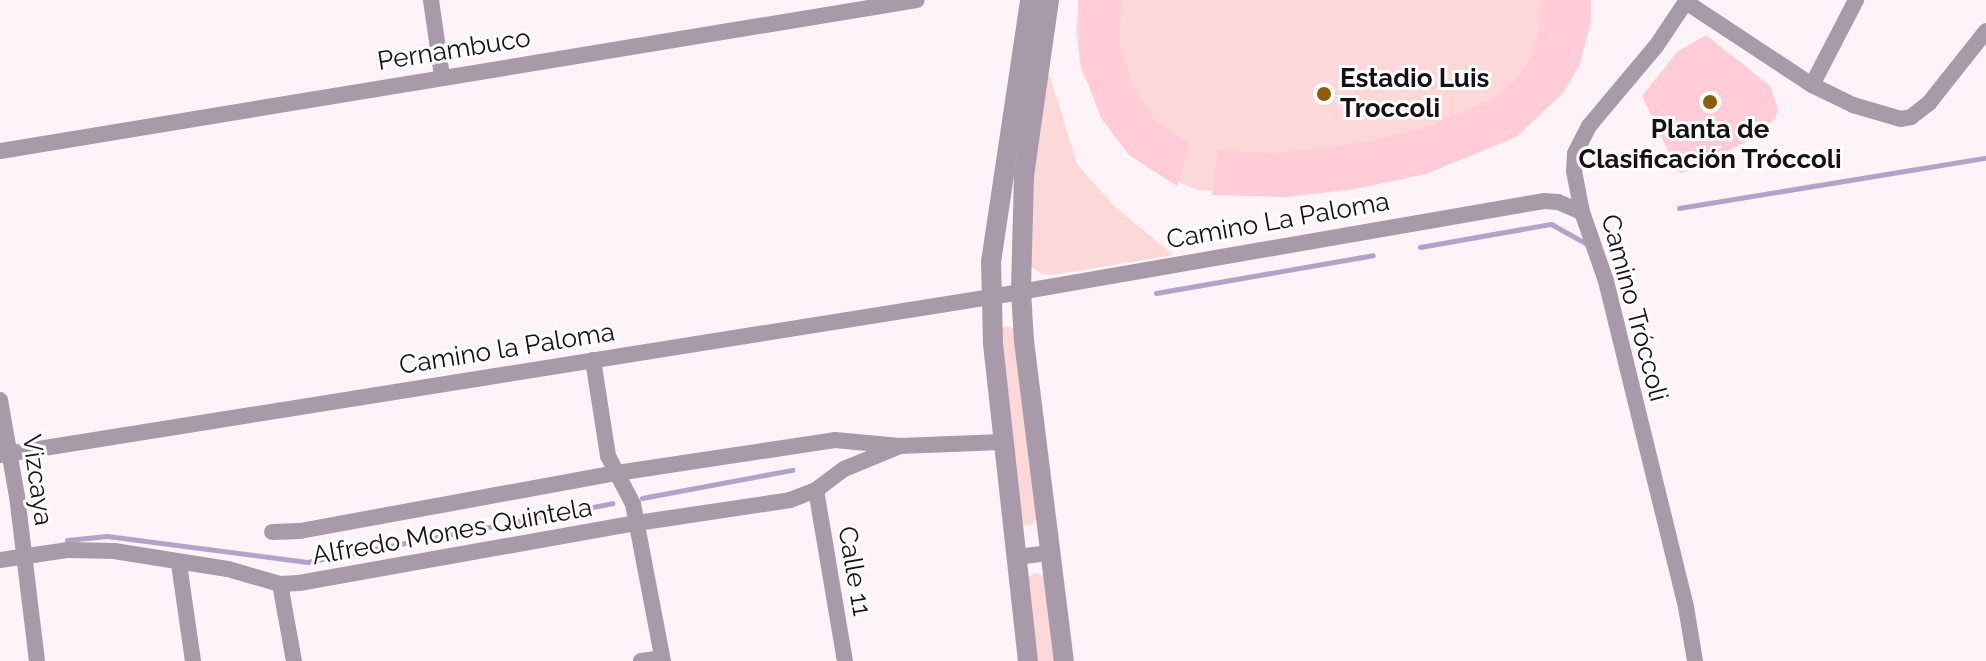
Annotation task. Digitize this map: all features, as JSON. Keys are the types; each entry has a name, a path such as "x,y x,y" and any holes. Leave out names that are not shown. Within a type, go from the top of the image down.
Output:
{"street":[{"path":"431,0 442,76"},
{"name":"Pernambuco","path":"0,151 917,0"},
{"path":"1028,661 1002,442 991,262 1030,0"},
{"path":"1049,0 1024,175 1021,291 1064,661"},
{"path":"1812,85 1856,0"},
{"path":"1686,1 1812,85 1853,105 1901,119 1911,117 1929,103 1986,31"},
{"name":"Camino Tróccoli","path":"1686,1 1657,45 1589,126 1575,153 1574,171 1582,212 1606,281 1686,607 1695,661"},
{"path":"1544,201 1561,189 1574,171"},
{"path":"1001,187 1007,205 1010,273 1021,291"},
{"name":"Camino La Paloma","path":"1021,291 1544,201 1582,212"},
{"name":"Camino la Paloma","path":"5,454 1021,291"},
{"path":"593,360 603,434 617,473 633,504 663,659 641,661"},
{"name":"Vizcaya","path":"0,400 5,454 37,661"},
{"name":"Alfredo Mones Quintela","path":"272,532 300,531 617,473 835,440 870,440 900,446 1002,442"},
{"name":"Alfredo Mones Quintela","path":"0,560 68,550 114,551 179,564 228,569 280,584 337,578 637,523 790,500 816,490 844,469 900,446"},
{"name":"Calle 11","path":"816,490 845,661"},
{"path":"1016,557 1050,553"},
{"path":"179,564 193,661"},
{"path":"280,584 294,661"}],"shaded area":[{"name":"Estadio Luis Troccoli","path":"1079,0 1588,0 1572,71 1288,194 1197,190 1149,169 1115,138 1081,70 1076,32"},
{"path":"1044,76 1050,76 1077,164 1113,205 1173,255 1053,275 1041,274 1032,267 1029,255 1031,172"},
{"path":"1007,326 1014,329 1037,520 1029,526 1020,524 1000,329"},
{"path":"1036,573 1044,576 1056,661 1036,661 1027,577"}],"building":[{"path":"1078,0 1121,0 1120,43 1133,87 1156,122 1190,144 1177,186 1129,155 1101,118 1080,61"},
{"path":"1542,0 1591,0 1591,22 1579,66 1563,93 1516,137 1426,174 1355,189 1287,197 1212,195 1218,150 1276,153 1366,142 1426,127 1496,97 1520,74 1532,55 1540,26"},
{"name":"Planta de Clasificación Tróccoli","path":"1706,35 1770,86 1778,109 1775,119 1744,143 1683,173 1678,172 1642,96 1677,52"}],"waterway":[{"path":"1679,208 1986,158"},
{"path":"1420,247 1551,224 1587,244"},
{"path":"1156,293 1373,255"},
{"path":"642,498 792,470"},
{"path":"67,540 107,536 307,562 612,503"}],"place":[{"name":"Estadio Luis Troccoli","path":"1324,94"},
{"name":"Planta de Clasificación Tróccoli","path":"1710,102"}]}
